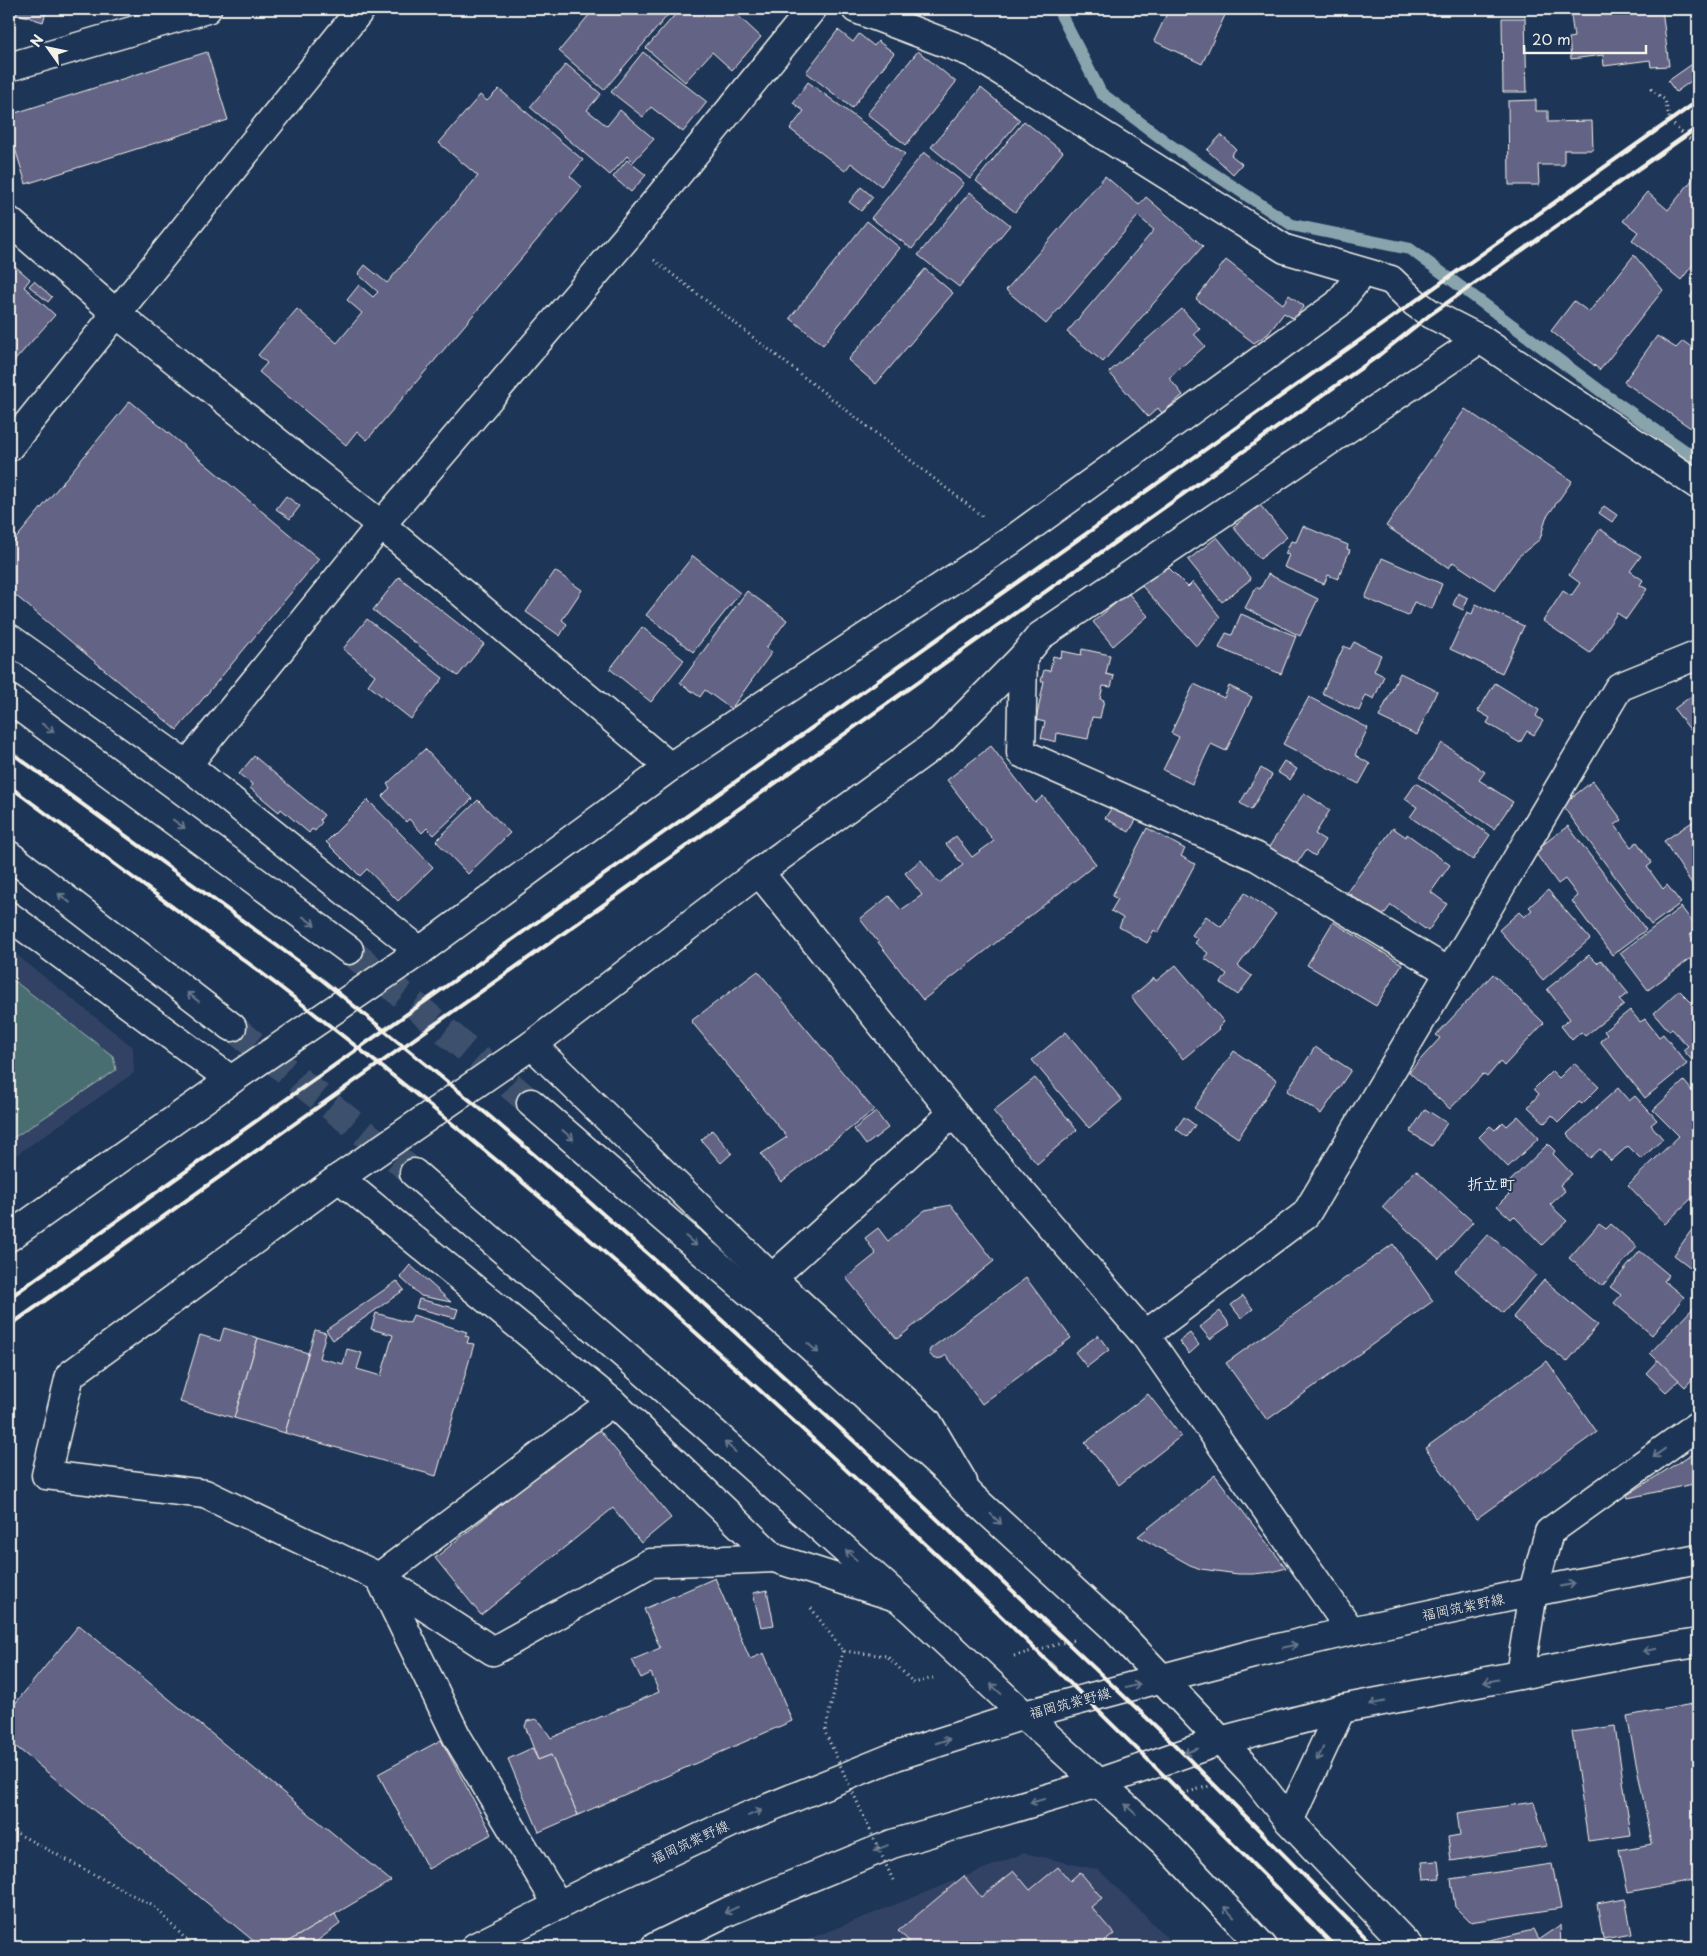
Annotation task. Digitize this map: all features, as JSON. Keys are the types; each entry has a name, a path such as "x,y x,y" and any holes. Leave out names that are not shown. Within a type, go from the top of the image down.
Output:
{"street":[{"path":"9,67 207,9"},
{"path":"9,447 361,9"},
{"path":"187,765 381,525 626,238 812,9"},
{"path":"856,9 972,53 1285,249 1391,280 1414,302 1431,314 1480,339 1698,485"},
{"path":"9,221 117,314 381,525 670,767"},
{"path":"9,1237 231,1080 420,952 670,767 1012,540 1338,304 1362,273"},
{"path":"899,1598 774,1558 650,1564 493,1651 380,1577 205,1494 46,1475 70,1375 339,1178 532,1045 759,872 941,740 1023,657 1040,636 1480,339"},
{"path":"9,638 187,765 420,952"},
{"path":"1145,1335 1306,1214 1619,687 1698,655"},
{"path":"1023,657 1021,752 1257,856 1449,972"},
{"path":"9,699 349,950"},
{"path":"9,855 232,1027"},
{"path":"759,872 953,1113 1145,1335 1351,1631"},
{"path":"9,916 231,1080"},
{"path":"532,1045 772,1278 927,1421 972,1497"},
{"path":"531,1103 787,1325 946,1470 972,1497 1114,1629 1252,1774 1289,1821 1409,1947"},
{"path":"772,1278 953,1113"},
{"path":"414,1173 702,1422 899,1598 1165,1843 1263,1947"},
{"path":"339,1178 612,1402 774,1558"},
{"path":"380,1577 612,1402"},
{"path":"1520,1675 1534,1592 1549,1532 1698,1425"},
{"name":"福岡筑紫野線","path":"475,1947 731,1822 896,1756 1024,1715 1162,1678 1351,1631 1534,1592 1698,1560"},
{"path":"380,1577 457,1737 558,1905"},
{"path":"656,1947 730,1911 892,1844 1099,1783 1220,1741 1341,1709 1640,1652 1698,1643"},
{"path":"1289,1821 1341,1709"}],"path":[{"path":"1651,88 1665,100 1670,121 1685,136 1698,144"},
{"path":"626,238 1012,540"},
{"path":"843,1651 825,1732 893,1880"},
{"path":"9,1829 155,1907 193,1947"}],"shaded area":[{"path":"9,949 133,1047 134,1073 9,1160"},
{"path":"1024,1853 1099,1870 1176,1947 789,1947"}],"green space":[{"path":"9,977 113,1056 116,1070 9,1141"}],"building":[{"path":"9,9 47,9 43,22 9,11"},
{"path":"594,9 673,9 604,90 559,51"},
{"path":"680,9 735,9 733,11 761,37 732,70 712,52 685,82 646,48"},
{"path":"1169,9 1228,9 1202,64 1154,41"},
{"path":"1570,9 1662,9 1669,66 1651,67 1650,60 1604,66 1603,55 1571,59 1569,38 1574,37"},
{"path":"1502,18 1525,18 1527,92 1503,92"},
{"path":"838,30 853,42 859,34 874,46 878,41 894,53 852,108 806,72"},
{"path":"918,51 956,82 906,145 867,114"},
{"path":"207,52 228,120 26,184 9,129 9,115"},
{"path":"643,52 707,102 683,132 651,107 643,117 611,92"},
{"path":"1698,60 1698,76 1676,92 1668,81"},
{"path":"566,64 601,94 587,110 607,126 620,110 654,139 633,162 627,156 610,175 530,107"},
{"path":"808,82 905,154 881,186 851,163 845,171 790,129 804,111 793,103"},
{"path":"981,88 1020,120 970,179 931,147"},
{"path":"499,89 583,160 570,176 582,187 367,440 357,431 346,445 259,372 267,363 258,355 297,309 337,343 362,313 347,300 359,285 373,297 378,292 358,274 365,265 387,283 478,176 439,143 480,95 487,101"},
{"path":"1536,100 1536,111 1548,111 1548,122 1592,121 1593,150 1564,150 1564,165 1538,165 1539,185 1509,185 1508,101"},
{"path":"1024,121 1063,152 1015,212 976,181"},
{"path":"1221,135 1236,149 1231,155 1242,164 1233,174 1207,150"},
{"path":"924,152 964,183 912,249 871,218"},
{"path":"627,160 646,175 631,192 613,177"},
{"path":"1696,175 1698,177 1698,258 1681,280 1632,240 1638,232 1623,221 1647,192 1668,210"},
{"path":"1105,176 1139,205 1146,197 1203,246 1103,362 1067,332 1154,230 1138,216 1046,324 1006,290"},
{"path":"861,187 873,197 861,211 849,202"},
{"path":"970,192 1010,225 959,287 918,255"},
{"path":"867,221 900,248 823,345 790,318"},
{"path":"1634,255 1663,290 1600,370 1551,331 1574,301 1589,312"},
{"path":"1226,260 1283,304 1289,295 1304,306 1294,319 1284,313 1268,334 1254,343 1196,299"},
{"path":"9,261 30,279 24,287 55,315 9,367"},
{"path":"925,269 953,293 876,384 848,360"},
{"path":"34,281 52,297 48,302 29,286"},
{"path":"1698,286 1698,303 1690,297"},
{"path":"1182,309 1200,329 1194,334 1205,346 1169,378 1183,395 1162,413 1158,408 1148,417 1109,372"},
{"path":"1657,336 1676,348 1683,341 1698,352 1698,433 1624,382"},
{"path":"130,401 319,559 177,730 9,590 9,547"},
{"path":"1465,409 1572,481 1546,518 1540,539 1518,557 1495,590 1453,562 1449,568 1386,526"},
{"path":"286,496 300,506 290,519 276,509"},
{"path":"1260,505 1287,537 1260,559 1233,527"},
{"path":"1604,506 1617,515 1612,522 1599,513"},
{"path":"1303,526 1348,545 1347,549 1350,550 1338,579 1328,575 1324,584 1284,567 1289,555 1285,554 1291,541 1296,542"},
{"path":"1600,529 1641,556 1630,571 1643,580 1640,585 1647,589 1626,619 1617,613 1590,653 1543,621 1563,591 1571,596 1580,583 1569,575"},
{"path":"1217,537 1251,579 1222,602 1188,560"},
{"path":"693,556 740,593 693,652 646,615"},
{"path":"1382,558 1442,584 1432,609 1414,602 1408,616 1365,598"},
{"path":"1165,564 1188,587 1193,582 1220,617 1197,647 1141,585"},
{"path":"555,571 582,590 562,620 567,624 560,636 526,612"},
{"path":"1268,574 1318,599 1300,636 1245,608 1256,587 1260,589"},
{"path":"399,577 484,644 458,676 373,610"},
{"path":"747,591 787,620 766,648 772,652 731,709 705,690 700,697 680,683"},
{"path":"1128,593 1148,616 1113,646 1093,622"},
{"path":"1458,593 1468,598 1463,610 1453,605"},
{"path":"1476,604 1524,626 1502,673 1450,649 1467,612 1472,614"},
{"path":"1241,614 1296,636 1281,674 1219,648 1226,633 1232,635"},
{"path":"367,619 443,678 411,719 368,685 375,675 343,649"},
{"path":"642,627 684,660 651,702 610,669"},
{"path":"1354,642 1381,655 1374,671 1384,676 1374,699 1366,695 1359,711 1322,693 1344,646 1350,649"},
{"path":"1082,649 1110,655 1106,674 1114,676 1111,687 1103,686 1100,699 1104,700 1100,718 1092,717 1088,739 1057,733 1056,742 1041,738 1045,722 1036,720 1044,681 1041,681 1044,670 1050,671 1053,656 1061,658 1062,651 1081,655"},
{"path":"1400,673 1437,691 1417,735 1379,717"},
{"path":"1495,683 1539,710 1536,716 1543,721 1534,735 1527,731 1520,743 1487,723 1490,718 1478,711"},
{"path":"1194,684 1224,698 1229,686 1252,697 1226,751 1211,744 1192,784 1163,770 1179,737 1171,733"},
{"path":"1698,691 1698,734 1695,736 1674,709"},
{"path":"1309,697 1368,728 1355,755 1370,764 1359,784 1283,744"},
{"path":"1442,743 1485,772 1479,780 1513,802 1494,829 1419,777"},
{"path":"991,746 1035,803 1043,796 1096,864 923,1000 860,919 889,896 901,910 922,895 905,873 921,860 939,883 963,865 946,844 956,836 972,857 994,841 947,780"},
{"path":"425,749 472,799 434,835 427,828 422,833 409,819 406,822 382,796 390,788 387,784"},
{"path":"254,756 324,815 320,820 322,822 315,831 312,829 309,833 281,809 279,812 250,788 252,784 239,774"},
{"path":"1284,761 1297,769 1290,780 1277,772"},
{"path":"1261,768 1272,775 1251,810 1240,803"},
{"path":"1593,781 1622,820 1615,825 1631,847 1637,842 1652,863 1647,867 1663,889 1667,885 1681,903 1651,925 1562,805"},
{"path":"1416,783 1490,835 1473,860 1410,817 1417,807 1405,799"},
{"path":"1304,793 1330,810 1315,834 1325,840 1315,856 1306,850 1294,868 1267,850"},
{"path":"368,800 433,867 398,901 367,869 360,876 326,842"},
{"path":"478,800 510,833 468,874 436,841"},
{"path":"1113,806 1136,820 1129,832 1105,818"},
{"path":"1698,818 1698,893 1664,841"},
{"path":"1568,826 1646,930 1612,955 1572,901 1578,896 1565,879 1558,884 1534,851"},
{"path":"1147,828 1185,849 1181,856 1195,864 1158,933 1154,930 1147,943 1119,927 1123,918 1111,911 1118,899 1112,896"},
{"path":"1393,828 1406,837 1407,834 1450,865 1431,892 1447,904 1428,931 1391,905 1382,917 1347,892"},
{"path":"1548,890 1590,939 1543,980 1499,930 1519,912 1524,917 1532,910 1529,907"},
{"path":"1245,893 1276,914 1238,966 1252,976 1238,995 1221,983 1227,974 1204,958 1208,953 1195,943 1198,939 1192,935 1206,916 1221,927"},
{"path":"1681,907 1698,929 1690,935 1698,946 1698,953 1648,990 1620,953"},
{"path":"1333,922 1402,964 1376,1006 1307,965"},
{"path":"1589,955 1597,963 1601,960 1628,993 1619,1000 1624,1005 1585,1036 1581,1032 1572,1040 1561,1026 1570,1019 1547,989"},
{"path":"1176,965 1224,1022 1219,1029 1183,1059 1131,997 1154,978 1156,981"},
{"path":"758,971 874,1110 781,1182 761,1154 787,1137 691,1021"},
{"path":"1493,974 1544,1023 1504,1066 1500,1062 1487,1077 1483,1074 1450,1109 1409,1072 1440,1038 1436,1035"},
{"path":"1679,990 1692,1003 1698,999 1698,1067 1683,1050 1688,1046 1672,1029 1669,1031 1654,1013"},
{"path":"1630,1010 1640,1022 1645,1019 1659,1037 1663,1034 1687,1064 1645,1098 1600,1041 1607,1035 1604,1031"},
{"path":"1066,1032 1122,1100 1089,1128 1032,1060"},
{"path":"1315,1047 1351,1070 1321,1114 1287,1091"},
{"path":"1234,1051 1277,1080 1238,1138 1194,1108"},
{"path":"1574,1063 1599,1087 1582,1104 1579,1102 1559,1122 1552,1115 1545,1123 1528,1107 1539,1094 1534,1089 1552,1071 1559,1078"},
{"path":"1035,1078 1077,1130 1037,1164 993,1111"},
{"path":"1684,1081 1698,1098 1698,1170 1690,1178 1698,1186 1698,1192 1665,1224 1628,1185 1679,1136 1653,1110"},
{"path":"1618,1088 1629,1101 1635,1096 1657,1120 1651,1125 1663,1139 1641,1159 1628,1146 1611,1161 1600,1149 1590,1158 1567,1134"},
{"path":"1425,1109 1447,1123 1432,1146 1410,1132"},
{"path":"876,1112 888,1128 866,1145 854,1129"},
{"path":"1518,1116 1539,1138 1508,1167 1479,1137 1490,1126 1495,1130 1503,1122 1507,1126"},
{"path":"1184,1117 1195,1125 1187,1137 1176,1129"},
{"path":"712,1130 732,1153 721,1163 701,1140"},
{"path":"1548,1144 1555,1151 1553,1154 1572,1174 1560,1185 1565,1191 1550,1205 1567,1221 1542,1245 1514,1216 1511,1219 1497,1206 1510,1193 1504,1187"},
{"path":"1416,1170 1473,1222 1439,1259 1382,1207"},
{"path":"951,1205 994,1261 897,1339 846,1278 876,1254 865,1238 878,1228 888,1241 925,1210"},
{"path":"1599,1224 1606,1229 1611,1224 1637,1247 1602,1286 1569,1258"},
{"path":"1695,1225 1698,1227 1698,1273 1674,1255"},
{"path":"1488,1234 1536,1275 1503,1313 1455,1271"},
{"path":"1393,1244 1433,1301 1267,1420 1226,1363"},
{"path":"1640,1251 1669,1275 1664,1281 1684,1297 1652,1335 1614,1303 1621,1295 1610,1287"},
{"path":"410,1265 451,1302 421,1296 400,1277"},
{"path":"1026,1278 1071,1338 982,1404 946,1355 942,1358 934,1359 929,1353 930,1349"},
{"path":"1544,1280 1598,1325 1567,1362 1513,1317"},
{"path":"397,1281 404,1290 333,1340 326,1330"},
{"path":"1243,1296 1253,1309 1241,1318 1231,1305"},
{"path":"419,1299 458,1309 455,1318 416,1308"},
{"path":"1697,1304 1698,1373 1685,1387 1650,1353"},
{"path":"1220,1311 1230,1325 1210,1339 1200,1327"},
{"path":"376,1313 410,1323 413,1315 467,1332 465,1336 469,1337 467,1343 474,1344 436,1476 285,1433 315,1330 326,1333 319,1358 343,1364 347,1349 362,1353 357,1369 381,1376 393,1335 371,1329"},
{"path":"224,1328 258,1338 234,1418 180,1402 200,1335 220,1341"},
{"path":"1190,1333 1199,1345 1189,1354 1179,1341"},
{"path":"1098,1335 1109,1350 1087,1367 1075,1352"},
{"path":"258,1338 308,1353 285,1433 234,1418"},
{"path":"1658,1360 1679,1380 1666,1392 1646,1373"},
{"path":"1547,1361 1597,1432 1476,1519 1425,1448"},
{"path":"1148,1394 1181,1436 1119,1485 1085,1443"},
{"path":"597,1427 671,1518 641,1543 613,1508 481,1615 435,1558"},
{"path":"1698,1450 1698,1483 1628,1498 1627,1495"},
{"path":"1215,1475 1286,1568 1253,1574 1201,1569 1190,1565 1138,1536"},
{"path":"715,1578 750,1659 764,1653 792,1721 578,1815 551,1755 538,1760 525,1726 527,1721 536,1719 551,1738 659,1692 651,1673 641,1678 632,1660 660,1648 644,1609"},
{"path":"767,1590 774,1625 761,1627 753,1593"},
{"path":"79,1625 391,1881 279,1947 261,1947 9,1741 9,1711"},
{"path":"1698,1703 1698,1879 1628,1892 1619,1850 1652,1844 1627,1716"},
{"path":"1615,1726 1631,1835 1588,1841 1572,1732"},
{"path":"441,1740 492,1834 428,1869 378,1774"},
{"path":"532,1748 538,1760 551,1755 578,1815 539,1832 508,1759"},
{"path":"1534,1802 1547,1846 1451,1861 1448,1837 1460,1835 1457,1813"},
{"path":"1438,1861 1440,1878 1424,1879 1422,1862"},
{"path":"1552,1864 1561,1908 1470,1922 1455,1907 1451,1879"},
{"path":"1058,1867 1070,1881 1080,1872 1102,1898 1091,1907 1114,1934 1098,1947 900,1947 909,1941 898,1931 964,1876 981,1897 1014,1871 1030,1890"},
{"path":"1625,1898 1632,1934 1603,1939 1597,1903"},
{"path":"335,1914 340,1924 309,1947 279,1947"},
{"path":"1560,1925 1561,1947 1492,1947 1486,1941 1533,1930 1538,1940"}],"waterway":[{"path":"1058,9 1101,93 1170,145 1292,225 1410,249 1610,398 1698,460"}],"tunnel":[{"path":"349,950 531,1103"},
{"path":"232,1027 414,1173"}],"railway":[{"path":"9,1298 284,1101 1698,101"},
{"path":"9,1326 1378,356 1431,314 1698,127"},
{"path":"9,751 305,966 488,1115 587,1200 878,1463 1167,1737 1375,1947"},
{"path":"9,786 280,987 421,1098 649,1291 825,1450 998,1613 1168,1779 1335,1947"}],"district":[{"name":"折立町","path":"1491,1184"}]}
